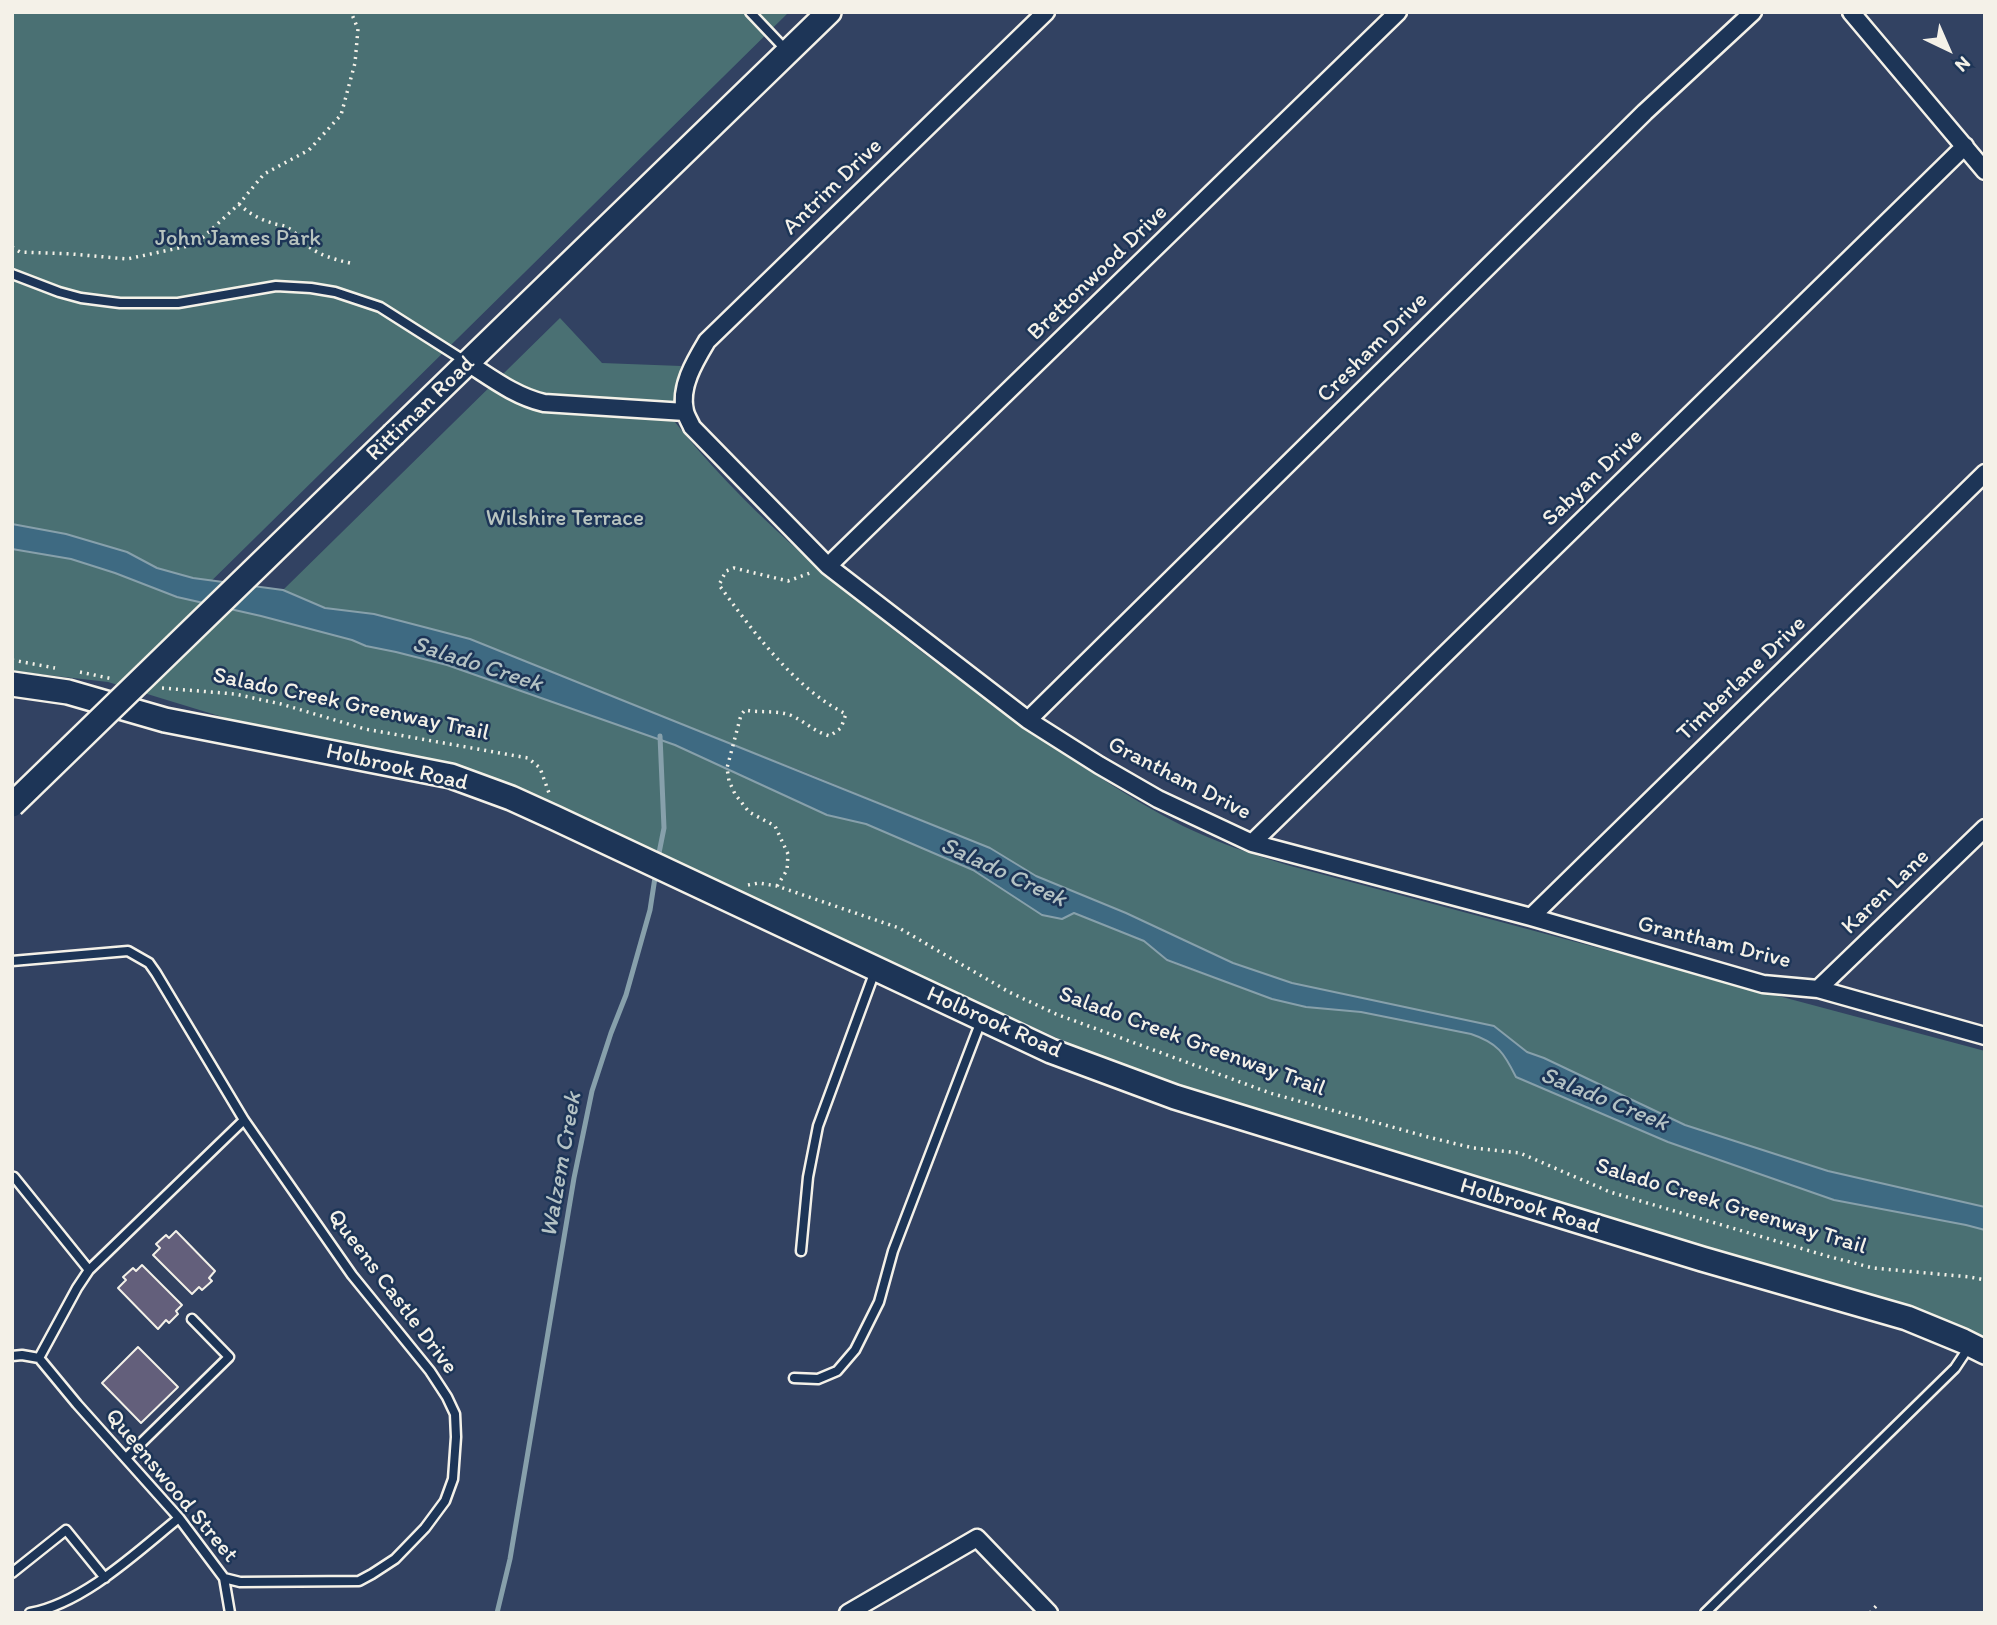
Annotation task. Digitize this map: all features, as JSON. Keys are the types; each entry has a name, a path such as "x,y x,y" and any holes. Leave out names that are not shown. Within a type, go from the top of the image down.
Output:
{"street":[{"name":"Rittiman Road","path":"12,805 829,12"},
{"name":"Antrim Drive","path":"685,412 688,379 695,360 707,341 1046,12"},
{"name":"Brettonwood Drive","path":"828,566 1398,12"},
{"name":"Cresham Drive","path":"1028,720 1645,112 1753,12"},
{"path":"1851,12 1985,171"},
{"name":"Sabyan Drive","path":"1252,843 1965,146"},
{"path":"468,363 527,399 544,403 685,412"},
{"name":"Grantham Drive","path":"685,412 692,427 828,566 1028,720 1158,799 1252,843 1531,917 1763,984 1818,989 1985,1036"},
{"name":"Timberlane Drive","path":"1531,917 1985,473"},
{"name":"Holbrook Road","path":"12,684 68,692 165,720 451,776 511,798 603,840 1051,1051 1175,1097 1702,1259 1873,1307 1907,1318 1978,1348"},
{"name":"Karen Lane","path":"1818,989 1985,828"},
{"path":"848,1613 977,1538 1049,1613"}],"lane":[{"path":"750,12 788,52"},
{"path":"12,274 80,298 121,303 178,303 276,286 335,292 380,307 468,363"},
{"name":"Queens Castle Drive","path":"12,961 128,951 149,963 244,1120 352,1275 430,1371 447,1396 455,1415 453,1479 445,1501 425,1528 395,1559 359,1581 240,1582 224,1578"},
{"path":"801,1251 808,1177 818,1126 876,968"},
{"path":"794,1378 818,1379 836,1371 855,1350 879,1301 893,1251 982,1018"},
{"path":"12,1356 39,1358 89,1270 244,1120"},
{"path":"14,1177 89,1270"},
{"path":"126,1458 229,1357 192,1319"},
{"path":"1705,1613 1978,1348"},
{"name":"Queenswood Street","path":"39,1358 179,1518 224,1578 230,1613"},
{"path":"30,1613 75,1597 105,1578 179,1518"},
{"path":"12,1573 66,1530 105,1578"}],"path":[{"path":"12,247 20,252 127,259 188,246 199,241 239,204 264,174 309,150 341,115 355,63 358,29 351,12"},
{"path":"239,204 248,213 289,228 317,252 331,259 350,263"},
{"path":"776,886 786,870 788,854 775,826 749,812 740,803 729,781 727,768 741,715 745,710 783,713 817,733 830,736 841,728 846,714 798,680 762,643 719,585 726,571 734,568 788,581 828,566"},
{"path":"100,676 113,678"},
{"name":"Salado Creek Greenway Trail","path":"151,686 234,694 281,704 365,729 528,758 540,768 549,793 555,801"},
{"name":"Salado Creek Greenway Trail","path":"742,886 759,883 776,886 899,928 1009,992 1056,1014 1270,1093 1428,1138 1473,1148 1520,1153 1610,1192 1838,1259 1873,1268 1985,1280"},
{"path":"1870,1613 1877,1605"}],"green space":[{"name":"John James Park","path":"12,12 789,12 192,600 447,665 675,745 827,815 866,824 973,870 1042,915 1062,919 1074,913 1144,941 1167,961 1272,999 1306,1007 1361,1012 1471,1034 1494,1045 1508,1061 1516,1077 1668,1142 1834,1200 1985,1230 1985,1340 1878,1301 1169,1081 1077,1047 859,949 536,797 452,766 265,730 108,682 12,671"},
{"name":"Wilshire Terrace","path":"560,318 602,363 681,366 671,417 727,482 789,542 888,625 986,700 1074,761 1195,832 1287,865 1985,1051 1985,1207 1828,1171 1685,1125 1527,1052 1494,1026 1292,983 1233,963 1126,913 1036,876 990,848 804,772 374,614 325,608 283,590"}],"water":[{"name":"Salado Creek","path":"12,524 66,534 127,552 157,568 193,578 283,590 325,608 374,614 470,639 990,848 1036,876 1126,913 1233,963 1292,983 1494,1026 1527,1052 1685,1125 1828,1171 1985,1207 1985,1230 1834,1200 1668,1142 1516,1077 1508,1061 1494,1045 1471,1034 1361,1012 1306,1007 1272,999 1167,960 1144,941 1074,913 1062,919 1042,915 973,870 866,824 827,815 675,745 447,665 177,597 71,559 12,549"}],"building":[{"path":"176,1231 215,1271 209,1278 212,1281 192,1294 153,1255 160,1248 156,1244"},
{"path":"142,1265 182,1305 169,1323 166,1320 158,1329 118,1288 126,1280 123,1277 133,1268 136,1271"},
{"path":"138,1347 178,1387 141,1423 102,1383"}],"waterway":[{"name":"Walzem Creek","path":"658,858 664,828 660,736"},
{"name":"Walzem Creek","path":"497,1613 510,1559 574,1178 592,1091 626,995 650,910 656,871"}]}
